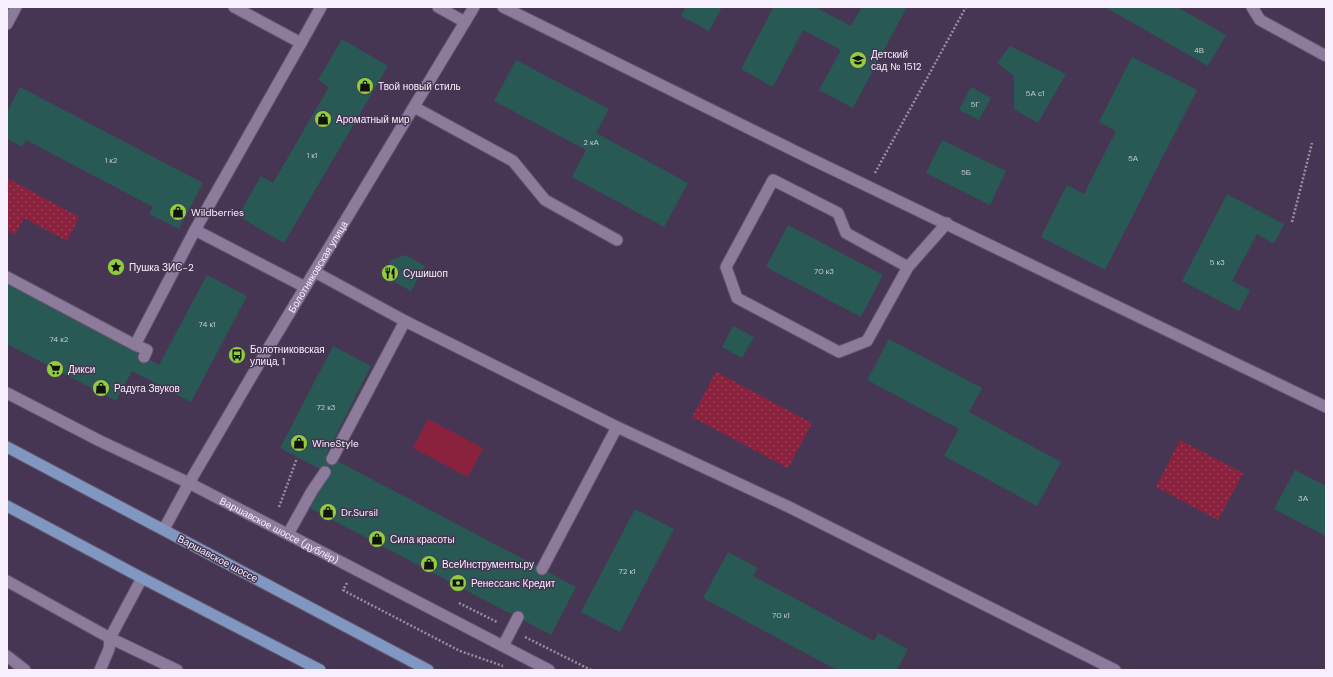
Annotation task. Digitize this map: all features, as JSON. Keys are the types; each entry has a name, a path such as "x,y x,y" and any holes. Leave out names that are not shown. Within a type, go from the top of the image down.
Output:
{"main road":[{"name":"Варшавское шоссе","path":"7,447 428,670"},
{"path":"7,506 320,670"}],"street":[{"path":"7,24 16,7"},
{"path":"234,7 301,43"},
{"path":"135,345 195,230 321,7"},
{"path":"438,7 465,22"},
{"name":"Болотниковская улица","path":"164,529 189,483 305,287 474,7"},
{"path":"504,7 1326,407"},
{"path":"1252,7 1260,20 1326,56"},
{"path":"414,107 513,162 545,200 617,240"},
{"path":"908,267 846,233 838,213 773,180 726,267 737,298 839,352 867,341 908,267 947,223"},
{"path":"195,230 305,287"},
{"path":"315,272 405,321 617,427 796,510 1115,670"},
{"path":"7,277 147,350 144,357"},
{"path":"332,459 405,321"},
{"name":"Варшавское шоссе (дублёр)","path":"7,393 100,441 189,483 549,670"},
{"path":"542,569 617,427"},
{"path":"288,534 312,491 325,472"},
{"path":"100,670 109,649 110,638 142,578"},
{"path":"7,581 110,638 177,670"},
{"path":"503,646 518,617"},
{"path":"7,656 25,670"}],"path":[{"path":"868,185 966,7"},
{"path":"1292,222 1312,143"},
{"path":"279,507 297,458"},
{"path":"350,577 343,590 460,651 508,668"}],"shaded area":[{"path":"7,178 79,217 67,241 24,218 15,235 7,230"},
{"path":"716,372 812,423 788,468 692,417"},
{"path":"428,419 483,448 468,477 413,448"},
{"path":"1180,440 1243,473 1218,520 1156,487"}],"building":[{"path":"686,7 722,7 709,31 681,16"},
{"name":"Детский сад № 1512","path":"771,7 815,7 851,26 862,7 907,7 853,108 819,90 841,50 803,30 773,87 741,69 773,8"},
{"path":"1105,7 1177,7 1226,35 1208,66"},
{"path":"342,39 388,66 284,243 238,216 261,176 273,183 329,87 318,80"},
{"path":"1010,46 1066,74 1038,123 1014,109 1014,76 997,63"},
{"path":"1132,57 1197,90 1105,270 1041,237 1067,185 1084,194 1116,131 1099,122"},
{"path":"516,60 609,109 596,133 688,183 664,227 572,177 586,150 494,101"},
{"path":"20,87 203,183 179,229 149,214 153,207 26,140 22,147 7,139 7,113"},
{"path":"971,87 991,98 979,120 959,110"},
{"path":"942,140 1006,171 990,205 926,173"},
{"path":"1227,194 1284,224 1274,244 1257,234 1232,281 1250,290 1239,311 1182,281"},
{"path":"788,225 883,275 861,317 766,267"},
{"path":"405,255 425,266 411,291 383,276 391,260"},
{"path":"207,275 247,296 191,402 132,371 116,401 7,344 7,284 159,365"},
{"path":"733,326 754,337 742,358 722,347"},
{"path":"889,339 982,388 969,412 1061,462 1037,506 944,456 959,429 867,380"},
{"path":"333,346 371,366 326,455 576,587 551,635 310,508 328,473 280,448"},
{"path":"1295,470 1326,486 1326,536 1274,509"},
{"path":"635,509 674,529 620,632 581,612"},
{"path":"728,552 758,568 753,576 874,641 878,633 908,649 897,670 837,670 703,598"}],"place":[{"name":"Детский сад № 1512","path":"858,60"},
{"name":"Твой новый стиль","path":"365,86"},
{"name":"Ароматный мир","path":"323,119"},
{"name":"Wildberries","path":"178,212"},
{"name":"Пушка ЗИС-2","path":"116,267"},
{"name":"Сушишоп","path":"390,273"},
{"name":"Болотниковская улица, 1","path":"237,355"},
{"name":"Дикси","path":"55,369"},
{"name":"Радуга Звуков","path":"101,388"},
{"name":"WineStyle","path":"299,443"},
{"name":"Dr.Sursil","path":"328,512"},
{"name":"Сила красоты","path":"377,539"},
{"name":"ВсеИнструменты.ру","path":"429,564"},
{"name":"Ренессанс Кредит","path":"458,583"}]}
